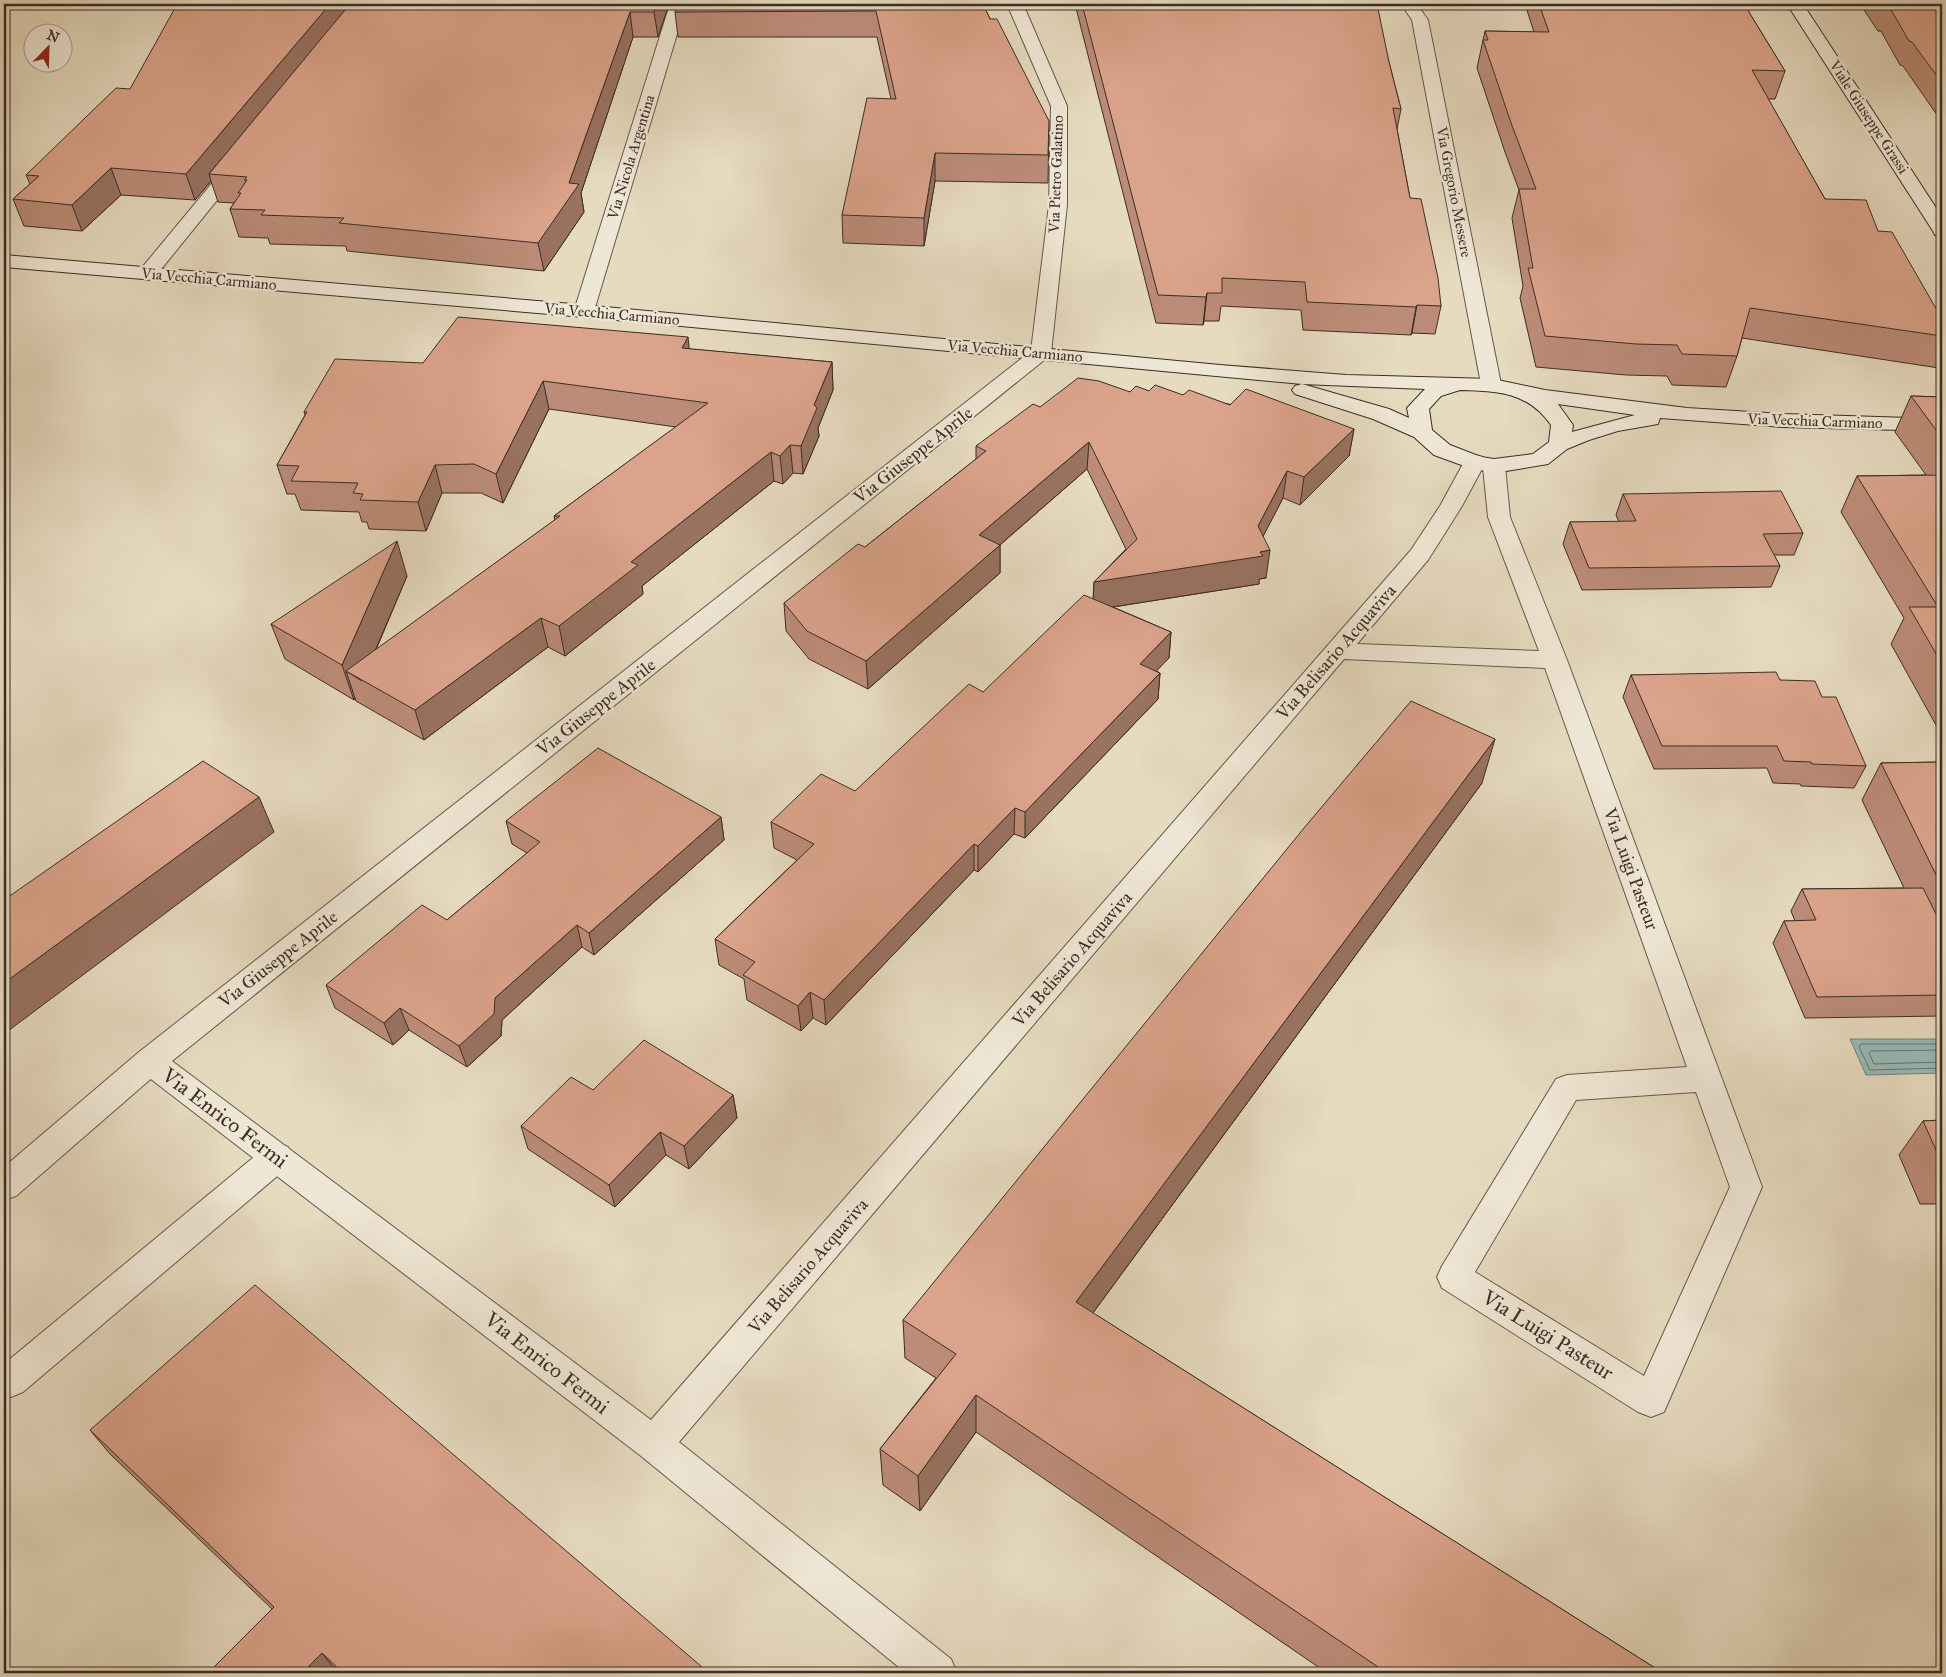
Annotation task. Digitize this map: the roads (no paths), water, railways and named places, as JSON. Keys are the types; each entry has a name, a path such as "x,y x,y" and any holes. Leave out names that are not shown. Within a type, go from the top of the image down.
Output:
{"street":[{"name":"Via Nicola Argentina","path":"584,311 678,4"},
{"name":"Via Pietro Galatino","path":"1015,4 1059,106 1058,206 1041,353"},
{"name":"Via Gregorio Messere","path":"1409,4 1420,20 1491,384"},
{"name":"Viale Giuseppe Grassi","path":"1795,4 1942,230"},
{"path":"147,274 248,150"},
{"name":"Via Vecchia Carmiano","path":"4,261 584,311 1220,371 1346,381 1491,384 1525,393 1602,405 1688,414 1801,421 1942,425"},
{"name":"Via Giuseppe Aprile","path":"4,1186 150,1061 1041,353"},
{"name":"Via Vecchia Carmiano","path":"1220,371 1321,394 1381,414 1422,432 1442,450 1484,463 1516,464 1540,459 1559,444 1587,433 1620,423 1688,414"},
{"name":"Via Vecchia Carmiano","path":"1422,432 1418,408 1434,392 1458,384"},
{"name":"Via Vecchia Carmiano","path":"1525,393 1547,406 1562,425 1559,444"},
{"name":"Via Belisario Acquaviva","path":"654,1444 1420,555 1451,506 1484,463"},
{"name":"Via Luigi Pasteur","path":"1484,463 1499,517 1555,660 1707,1078 1746,1187 1651,1400 1454,1277 1568,1088 1707,1078"},
{"path":"1337,651 1555,660"},
{"name":"Via Enrico Fermi","path":"150,1061 654,1444 937,1673"},
{"path":"4,1373 11,1380 277,1157"}],"water":[{"path":"1850,1039 1942,1039 1942,1073 1866,1075"}]}
